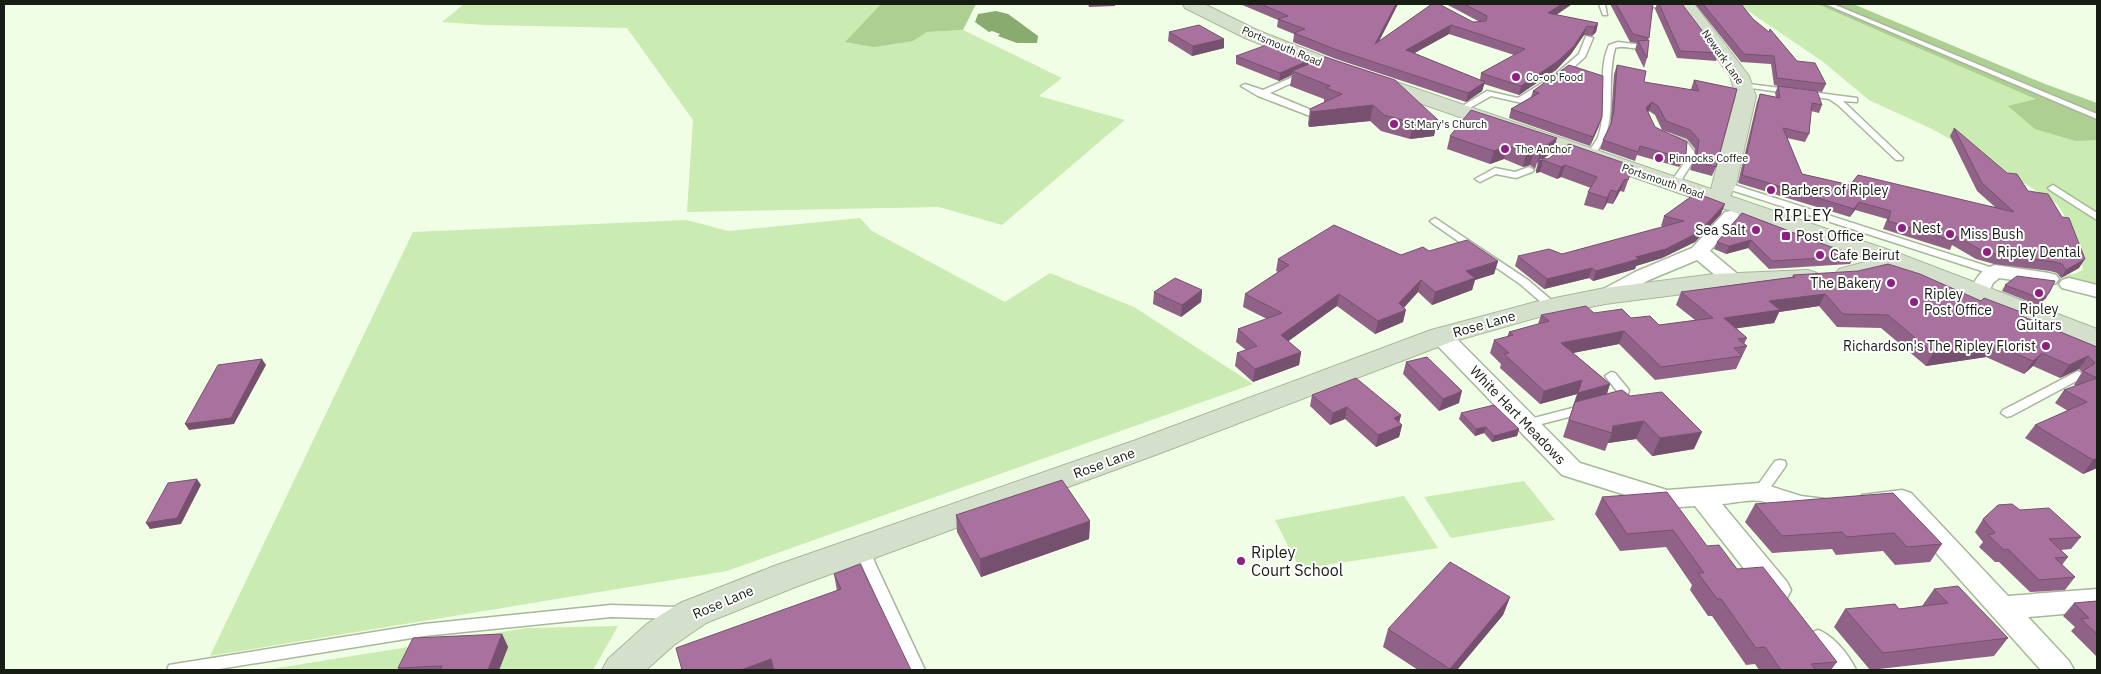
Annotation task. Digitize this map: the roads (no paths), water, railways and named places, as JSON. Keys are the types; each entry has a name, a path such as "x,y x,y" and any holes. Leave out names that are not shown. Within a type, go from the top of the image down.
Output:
{"main road":[{"name":"Portsmouth Road","path":"1191,4 1258,37 1328,65 1564,151 1589,156 1674,185 1723,206 1885,266 1986,282 2097,339"},
{"name":"Newark Lane","path":"1686,6 1744,85 1746,96 1723,206"},
{"name":"Rose Lane","path":"621,670 661,634 693,613 786,576 1147,447 1441,336 1552,306 1652,288 1734,281 1818,278 1862,272 1885,266"}],"street":[{"name":"Rose Lane","path":"1605,296 1642,276 1699,252 1714,236 1723,206"},
{"path":"1699,252 1734,281"},
{"path":"1986,282 2002,271 2049,279"},
{"path":"2069,284 2097,291"},
{"name":"White Hart Meadows","path":"1441,336 1571,469 1667,499 1760,492 1800,505 1902,499 2059,670"},
{"path":"1702,497 1841,670"},
{"path":"2002,608 2097,600"}],"lane":[{"path":"1602,4 1606,14"},
{"path":"1643,4 1686,6"},
{"path":"1828,4 2097,117"},
{"path":"1458,111 1490,93 1519,101 1566,71 1582,55 1589,38"},
{"path":"1589,156 1597,149 1607,126 1606,78 1612,47 1618,44 1642,47"},
{"path":"1261,94 1328,65"},
{"path":"1744,85 1854,100"},
{"path":"1245,86 1313,114"},
{"path":"1830,97 1840,103 1900,158"},
{"path":"1663,136 1683,143 1691,153 1688,163 1674,185"},
{"path":"1480,179 1495,171 1516,175 1529,170"},
{"path":"2053,188 2097,217"},
{"path":"1723,206 1986,282"},
{"path":"1435,222 1524,282 1552,306"},
{"path":"2008,413 2078,375"},
{"path":"1526,424 1622,399 1623,390 1611,376"},
{"path":"1760,492 1780,464"},
{"path":"864,548 868,563 918,670"},
{"path":"175,670 424,630 611,611 693,613"}],"place":[{"name":"Co-op Food","path":"1516,77"},
{"name":"St Mary's Church","path":"1394,124"},
{"name":"The Anchor","path":"1505,149"},
{"name":"Pinnocks Coffee","path":"1659,158"},
{"name":"Barbers of Ripley","path":"1771,190"},
{"name":"Nest","path":"1902,228"},
{"name":"Sea Salt","path":"1756,230"},
{"name":"Miss Bush","path":"1950,234"},
{"name":"Post Office","path":"1786,236"},
{"name":"Ripley Dental","path":"1987,252"},
{"name":"Cafe Beirut","path":"1820,255"},
{"name":"The Bakery","path":"1891,283"},
{"name":"Ripley Guitars","path":"2039,293"},
{"name":"Ripley Post Office","path":"1914,302"},
{"name":"Richardson's The Ripley Florist","path":"2046,346"},
{"name":"Ripley Court School","path":"1241,561"}],"district":[{"name":"RIPLEY","path":"1803,215"}]}
